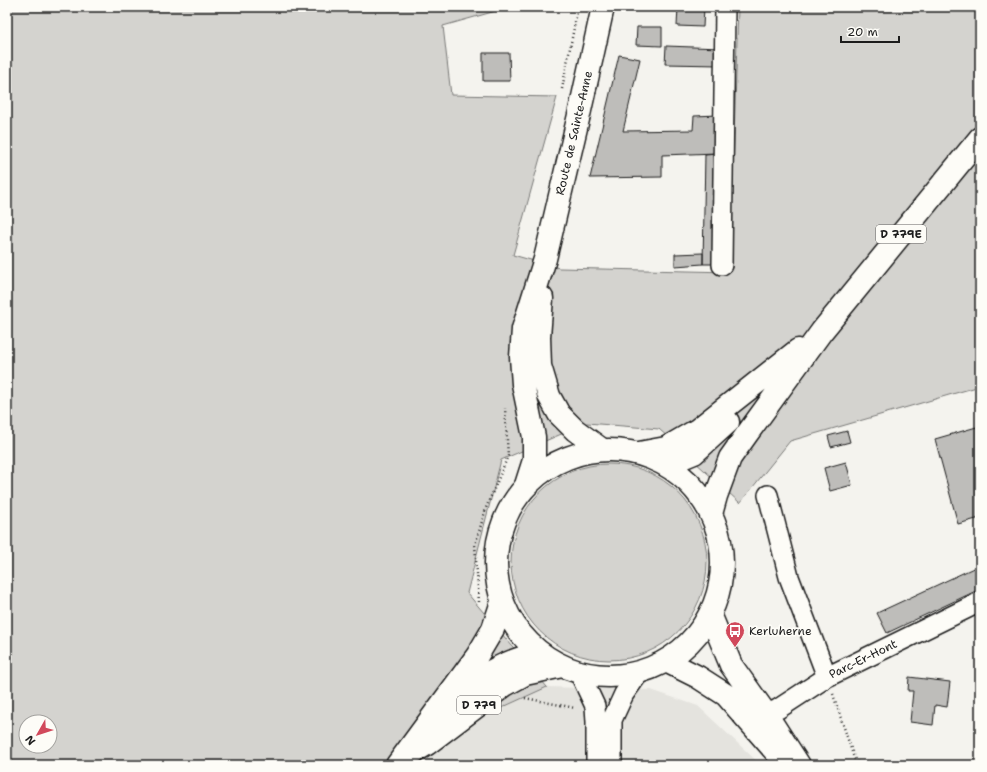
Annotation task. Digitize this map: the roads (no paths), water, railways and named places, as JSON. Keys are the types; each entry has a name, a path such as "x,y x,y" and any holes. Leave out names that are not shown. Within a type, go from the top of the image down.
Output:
{"main road":[{"name":"Route de Sainte-Anne","path":"526,485 534,460 534,437 523,384 521,357 523,329 545,259 603,7"},
{"name":"D 779E","path":"711,514 730,458 747,434 822,331 980,138"},
{"name":"Route de Sainte-Anne","path":"545,259 539,337 540,366 549,396 559,414 575,430 601,449"},
{"name":"D 779E","path":"639,453 666,448 697,430 822,331"},
{"name":"D 779E","path":"665,465 694,453 720,431 786,360"},
{"path":"601,449 639,453 665,465 684,478 699,495 711,514 718,533 722,554 722,574 718,594 710,614 699,632 684,648 653,668 639,673 609,677 571,670 539,653 517,630 502,602 496,571 497,540 508,511 526,485 548,467 573,455 601,449"},
{"name":"D 779","path":"400,762 477,656 493,629 502,602"},
{"path":"710,614 731,665 758,718 787,765"},
{"name":"D 779","path":"427,744 469,692 492,672 514,660 539,653"},
{"path":"666,661 698,677 758,718 799,765"},
{"name":"D 779","path":"400,762 427,744 505,686 525,674 571,670"}],"street":[{"path":"722,265 725,7"},
{"path":"768,495 788,577 827,677"},
{"name":"Parc-Er-Hont","path":"758,718 778,709 827,677 980,602"},
{"path":"571,670 595,706 596,765"},
{"path":"612,765 612,720 624,694 639,673"}],"place":[{"name":"Kerluherne","path":"735,648"}]}
